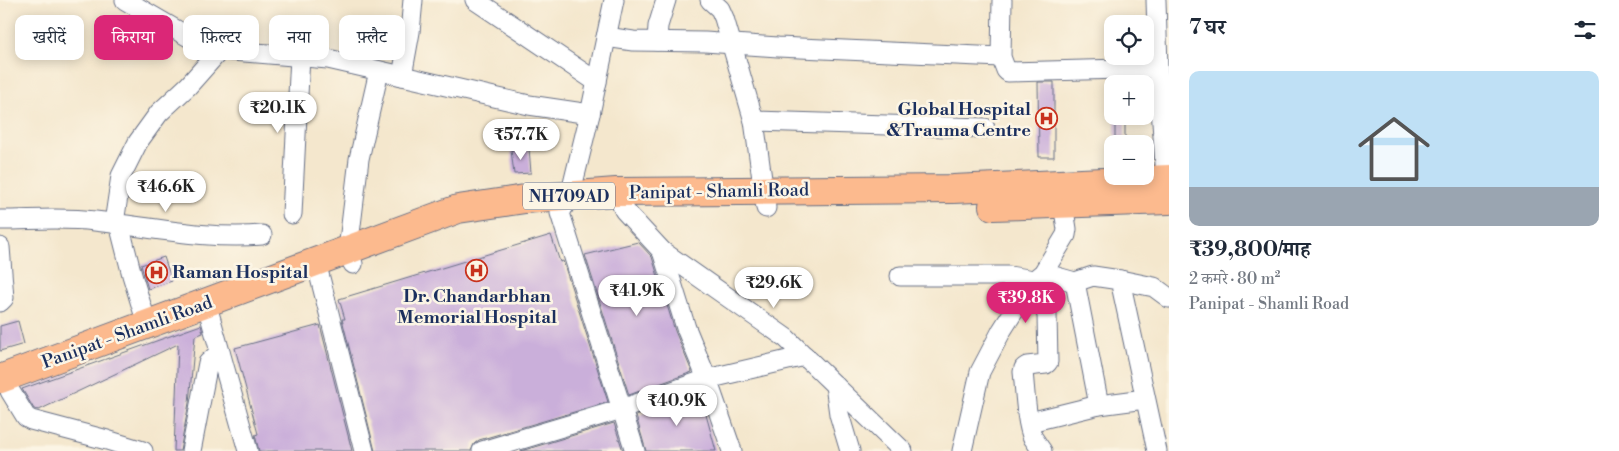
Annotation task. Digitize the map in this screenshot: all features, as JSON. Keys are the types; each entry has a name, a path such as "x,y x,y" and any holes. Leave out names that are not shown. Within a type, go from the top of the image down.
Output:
{"highway":[{"name":"Panipat - Shamli Road","path":"3,389 351,257 458,209 525,199 565,204 620,201 765,199 953,188 1168,190"},
{"name":"Panipat - Shamli Road","path":"765,199 954,207 1063,204 1168,190"},
{"name":"Panipat - Shamli Road","path":"3,389 148,324 208,310"}],"street":[{"path":"127,0 183,34"},
{"path":"402,76 410,32 413,0"},
{"path":"475,0 597,82"},
{"path":"614,0 590,114 565,204 635,451"},
{"path":"657,41 658,26 666,0"},
{"path":"710,0 720,9 724,18 754,122 765,199"},
{"path":"1002,0 1001,58 1006,70 1012,72 1158,68"},
{"path":"1156,0 1158,68 1168,190"},
{"path":"606,37 778,48 1001,58"},
{"path":"329,59 529,105 590,114"},
{"path":"148,324 116,224 121,176 138,142 160,113 211,60"},
{"path":"292,214 300,60"},
{"path":"351,257 359,159 379,71"},
{"path":"754,122 985,128"},
{"path":"620,201 662,251 786,338 903,451"},
{"path":"962,451 980,372 1002,330 1066,235 1067,229 1063,204"},
{"path":"0,220 70,218 202,234 243,237 262,235"},
{"path":"0,247 4,298 0,302"},
{"path":"662,251 686,328 707,378 732,451"},
{"path":"318,269 364,451"},
{"path":"900,276 1009,276 1038,277 1074,282 1093,276 1154,287 1169,298"},
{"path":"1038,277 1047,315 1048,362 1046,364 1027,366 1023,369 1027,411 1033,438 1042,451"},
{"path":"1120,280 1157,451"},
{"path":"1074,282 1098,405"},
{"path":"208,310 248,451"},
{"path":"191,451 208,363 220,352"},
{"path":"482,451 622,409 707,378 805,356"},
{"path":"835,385 840,414 850,451"},
{"path":"3,389 26,417 31,420 106,446 142,451"},
{"path":"1030,424 1038,420 1098,405 1145,399"},
{"path":"1163,451 1169,450"}],"building":[{"path":"1038,82 1054,82 1054,157 1039,157"},
{"path":"1115,125 1125,125 1125,135 1115,135"},
{"path":"529,148 531,173 514,174 511,150"},
{"path":"551,235 560,262 563,261 608,402 479,440 474,444 471,451 375,451 342,319 345,319 339,299"},
{"path":"638,242 652,257 675,331 692,372 629,395 585,255"},
{"path":"164,257 172,281 148,289 141,265"},
{"path":"18,321 24,344 0,351 0,326"},
{"path":"201,325 203,333 195,336 189,403 180,451 174,451 178,344 39,410 34,409 22,389"},
{"path":"320,325 352,451 259,451 255,435 258,434 235,348"},
{"path":"700,393 716,451 646,451 636,416"},
{"path":"614,423 623,451 521,451"}],"place":[{"name":"Global Hospital &Trauma Centre","path":"1047,119"},
{"name":"Dr. Chandarbhan Memorial Hospital","path":"477,271"},
{"name":"Raman Hospital","path":"156,272"}]}
